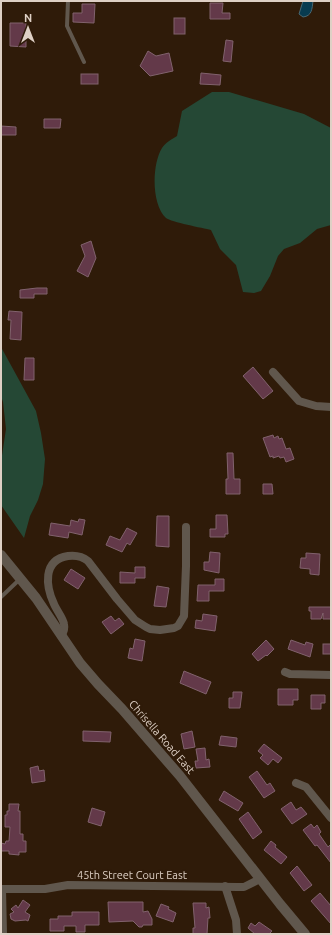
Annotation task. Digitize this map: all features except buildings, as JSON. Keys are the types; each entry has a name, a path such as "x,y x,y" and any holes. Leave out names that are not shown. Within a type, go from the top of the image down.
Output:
{"street":[{"path":"273,372 299,401 316,406 331,406"},
{"path":"61,636 64,631 64,623 50,591 49,575 52,564 60,559 70,556 81,556 88,561 127,612 135,620 146,627 167,629 178,626 184,616 186,527"},
{"name":"Chrisella Road East","path":"1,555 36,598 80,663 180,776 306,934"},
{"path":"286,672 290,674 331,675"},
{"path":"296,783 306,788 331,818"},
{"name":"45th Street Court East","path":"2,934 2,889 46,889 68,885 244,887 260,878"},
{"path":"225,886 236,920 237,934"}],"lane":[{"path":"68,1 67,26 84,62"},
{"path":"1,597 20,579"}],"green space":[{"path":"212,92 229,92 304,114 331,128 331,225 317,229 300,243 284,249 278,256 270,276 261,291 254,293 243,292 236,265 220,249 211,230 169,220 161,212 156,194 156,164 165,144 177,136 182,111"},
{"path":"1,347 36,411 45,459 43,484 38,500 30,516 24,538 1,505 1,462 6,429 1,396"}],"water":[{"path":"303,1 313,1 310,14 303,17 299,14"}]}
